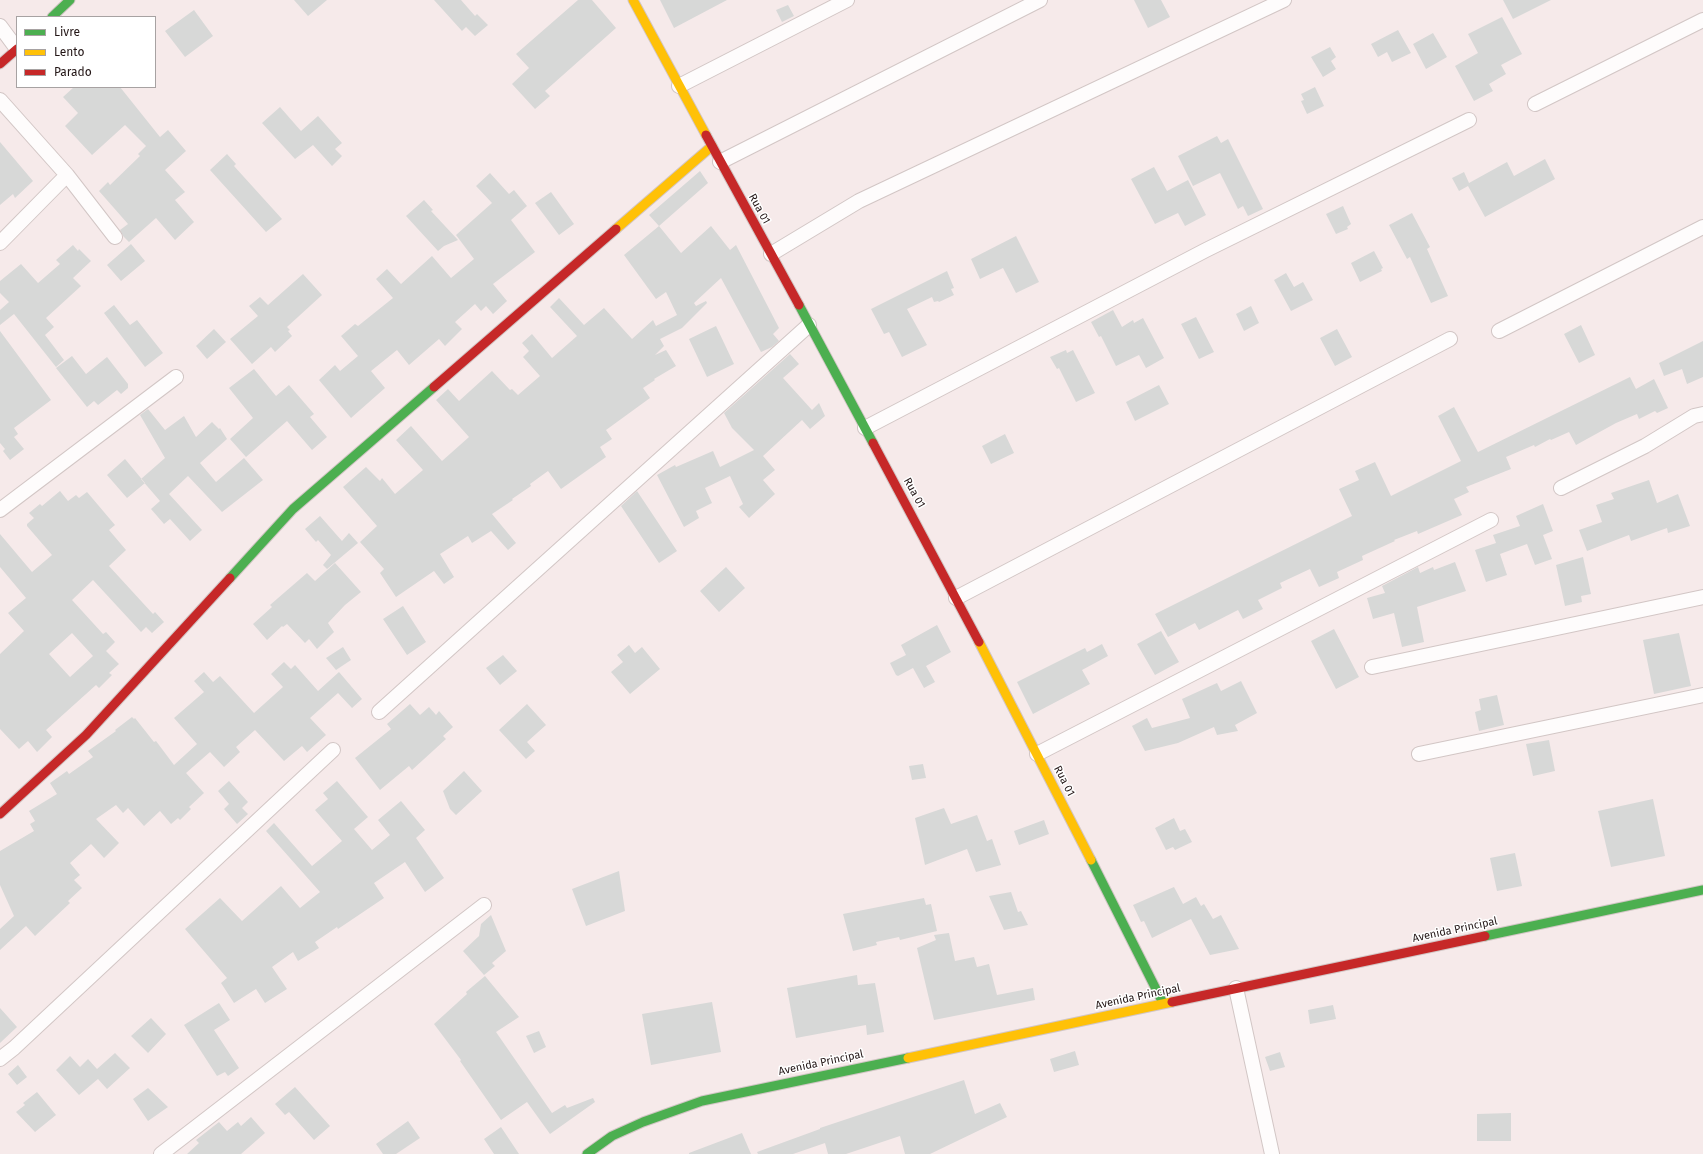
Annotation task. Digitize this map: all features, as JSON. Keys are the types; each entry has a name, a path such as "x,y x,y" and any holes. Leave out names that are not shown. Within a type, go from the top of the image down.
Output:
{"street":[{"path":"53,16 70,0"},
{"name":"Rua 01","path":"633,0 956,598 1037,754 1163,1004"},
{"path":"679,86 847,0"},
{"path":"720,162 1040,0"},
{"path":"771,254 859,201 1284,0"},
{"path":"1535,104 1703,20"},
{"path":"0,26 16,48"},
{"path":"0,64 16,50"},
{"path":"0,100 67,175 116,237"},
{"path":"864,428 1206,250 1469,120"},
{"path":"0,814 86,735 293,509 712,146"},
{"path":"0,243 67,175"},
{"path":"1499,331 1703,227"},
{"path":"379,712 808,325"},
{"path":"956,598 1450,338"},
{"path":"0,510 176,377"},
{"path":"1561,488 1644,446 1694,416 1703,414"},
{"path":"1037,754 1491,520"},
{"path":"1372,667 1703,597"},
{"path":"1420,754 1703,695"},
{"path":"0,1059 14,1048 333,750"},
{"name":"Avenida Principal","path":"587,1154 612,1136 643,1122 702,1101 1703,890"},
{"path":"162,1154 484,905"},
{"path":"1236,988 1272,1154"}],"building":[{"path":"294,0 327,0 308,16"},
{"path":"434,0 461,0 475,16 477,14 488,25 475,36 466,27 462,31"},
{"path":"578,0 592,0 616,28 545,91 550,96 535,109 512,84 529,68 516,54"},
{"path":"660,0 727,0 674,28"},
{"path":"1134,0 1161,0 1170,17 1148,28"},
{"path":"1503,0 1551,0 1513,19"},
{"path":"788,5 794,16 782,22 776,10"},
{"path":"194,10 213,36 185,57 165,31"},
{"path":"1502,17 1522,54 1501,65 1506,74 1489,84 1493,91 1474,101 1455,66 1478,53 1468,34"},
{"path":"1398,30 1411,53 1392,62 1387,52 1378,57 1371,44"},
{"path":"1433,33 1447,57 1426,69 1413,44"},
{"path":"1330,47 1336,57 1331,61 1336,69 1323,77 1311,57"},
{"path":"1315,87 1324,106 1307,114 1301,101 1304,100 1301,94"},
{"path":"73,88 121,88 160,137 168,130 186,151 165,170 185,192 175,200 194,222 175,240 156,218 129,242 123,236 120,230 128,224 99,191 108,182 110,185 140,156 138,154 146,146 125,125 92,155 65,126 78,113 63,97"},
{"path":"280,107 301,131 318,116 342,143 335,149 342,156 332,166 313,145 295,159 262,123"},
{"path":"1217,136 1221,143 1228,139 1263,209 1248,216 1243,206 1238,209 1220,173 1193,186 1178,156"},
{"path":"0,142 33,181 15,198 13,194 0,205"},
{"path":"227,154 236,164 234,166 282,219 266,232 210,170"},
{"path":"1545,159 1555,179 1485,217 1468,186 1459,191 1452,178 1464,172 1469,183 1507,162 1514,176"},
{"path":"1154,167 1167,191 1188,180 1206,215 1185,226 1178,213 1155,224 1131,179"},
{"path":"700,171 708,183 659,226 649,215"},
{"path":"490,173 509,194 514,190 527,206 511,220 535,252 493,284 507,301 493,314 486,306 481,311 475,304 455,322 462,329 445,346 439,339 409,365 397,350 371,371 385,388 351,418 319,380 335,365 340,371 358,356 341,336 355,324 358,326 393,298 376,279 387,269 401,284 432,256 451,278 474,259 456,235 492,203 476,186"},
{"path":"551,192 574,224 559,235 535,203"},
{"path":"424,200 433,210 431,211 458,240 444,246 438,251 406,216"},
{"path":"1343,206 1351,224 1347,227 1348,229 1336,234 1326,214"},
{"path":"1412,213 1430,247 1427,249 1448,296 1431,303 1410,257 1407,259 1389,225"},
{"path":"659,226 681,253 711,226 730,250 736,245 779,328 773,334 779,341 772,347 761,352 721,278 694,303 696,306 706,301 707,303 682,328 660,339 664,346 655,355 666,350 676,366 654,379 655,380 643,388 650,398 606,430 612,439 600,447 606,457 561,489 548,471 530,484 531,486 512,499 513,500 492,514 516,543 508,550 491,531 472,543 468,536 440,554 454,577 444,584 434,571 396,597 380,573 384,569 360,542 377,526 343,487 366,467 380,481 382,478 395,494 423,470 396,440 411,426 442,461 469,437 436,400 448,389 459,401 492,371 510,390 512,389 518,395 540,376 523,357 529,351 522,343 532,334 552,358 577,336 550,307 559,298 584,325 604,308 632,339 653,320 656,326 677,315 666,292 656,299 624,255"},
{"path":"1016,236 1039,282 1016,293 1003,268 980,279 971,259"},
{"path":"131,244 145,261 121,281 107,265"},
{"path":"73,245 91,261 73,278 81,286 46,318 54,327 45,335 64,360 56,367 14,314 0,325 0,310 9,302 0,293 0,281 21,264 38,283 60,264 56,260"},
{"path":"1374,251 1383,268 1381,269 1382,271 1360,282 1351,263"},
{"path":"947,271 954,288 951,289 954,295 939,302 934,302 932,297 907,309 927,345 902,357 889,332 884,334 871,309"},
{"path":"1286,273 1294,287 1303,282 1313,300 1291,311 1274,280"},
{"path":"303,274 322,295 287,327 292,336 275,352 271,347 252,364 230,339 258,316 249,306 260,297 268,305"},
{"path":"114,305 130,325 137,320 163,353 145,367 104,313"},
{"path":"1251,306 1259,323 1244,331 1236,314"},
{"path":"1113,310 1122,327 1133,320 1134,323 1143,318 1164,358 1146,368 1139,355 1116,366 1101,336 1099,337 1091,322"},
{"path":"1196,317 1214,352 1199,359 1181,324"},
{"path":"1581,325 1595,355 1579,363 1564,334"},
{"path":"716,326 734,364 707,377 689,339"},
{"path":"214,329 226,342 207,359 196,346"},
{"path":"1337,329 1352,357 1335,366 1320,338"},
{"path":"0,331 51,400 14,428 18,434 14,437 24,449 10,460 3,451 5,449 0,443"},
{"path":"1703,341 1703,377 1687,384 1682,369 1664,376 1659,363"},
{"path":"1066,350 1067,353 1073,350 1095,393 1076,402 1059,368 1057,369 1050,357"},
{"path":"790,354 799,364 783,378 812,410 819,403 825,416 810,429 802,420 763,456 775,470 763,480 775,494 749,518 739,507 743,504 730,476 705,488 712,503 696,511 699,518 684,527 657,475 675,465 676,467 713,451 720,467 754,450 732,428 724,413"},
{"path":"72,356 86,374 107,357 128,384 128,388 121,394 117,390 98,405 94,401 87,407 56,368"},
{"path":"254,369 276,396 289,385 314,414 310,417 327,437 312,450 287,421 246,457 230,439 253,418 229,388"},
{"path":"1630,377 1636,389 1654,379 1668,408 1657,413 1655,411 1639,419 1637,414 1616,423 1576,445 1569,432 1551,440 1550,439 1535,447 1534,445 1506,457 1511,469 1466,487 1469,492 1454,499 1462,515 1418,534 1417,531 1394,540 1395,541 1362,556 1363,560 1337,572 1339,578 1319,587 1310,569 1280,583 1282,588 1258,600 1263,609 1243,619 1238,610 1199,630 1195,623 1168,637 1155,614 1352,516 1339,489 1359,480 1355,471 1375,462 1391,496 1461,461 1438,416 1454,407 1478,452"},
{"path":"1159,385 1169,404 1135,421 1126,402"},
{"path":"148,409 165,430 184,416 196,437 212,422 219,429 220,428 227,439 200,463 216,482 244,458 263,480 222,512 188,476 169,494 202,530 190,541 170,519 164,524 151,509 160,501 141,479 165,458 140,415"},
{"path":"1005,434 1014,453 991,464 982,446"},
{"path":"125,459 145,483 127,498 107,475"},
{"path":"1649,480 1657,503 1678,494 1690,526 1668,533 1667,528 1631,541 1629,535 1587,551 1579,530 1602,522 1596,505 1614,499 1611,493"},
{"path":"60,491 68,501 76,495 79,498 87,492 115,525 109,530 126,550 109,566 153,614 155,612 164,622 152,633 146,627 141,632 93,580 72,600 103,634 106,632 115,642 106,651 119,664 109,673 112,675 99,688 96,685 46,730 52,737 37,752 28,741 19,749 0,729 0,654 24,631 8,613 26,598 0,567 0,534 32,572 52,555 27,526 27,524 34,518 29,513 40,504 42,506","holes":["72,633 93,656 70,677 49,654"]},
{"path":"637,491 677,551 659,563 621,506"},
{"path":"1543,504 1553,531 1543,535 1552,559 1535,565 1527,544 1500,554 1507,575 1486,582 1475,550 1496,543 1493,535 1520,526 1516,516"},
{"path":"320,516 342,541 349,533 358,543 327,569 323,565 331,555 318,540 316,542 305,529"},
{"path":"1583,557 1591,594 1581,596 1582,602 1565,606 1556,565"},
{"path":"1455,562 1466,591 1417,607 1424,642 1402,647 1394,613 1373,619 1367,598 1385,593 1382,586 1418,567 1420,573 1433,567 1434,570"},
{"path":"335,563 361,592 345,605 328,623 334,632 317,649 309,639 305,643 287,624 283,627 282,626 267,640 253,624 272,607 270,605 307,573 315,581"},
{"path":"726,567 745,588 719,612 700,591"},
{"path":"403,606 426,642 407,655 383,619"},
{"path":"937,625 951,652 926,666 935,682 924,688 913,668 898,676 896,675 890,663 906,655 901,645"},
{"path":"1334,629 1359,677 1336,689 1311,641"},
{"path":"1161,631 1179,662 1155,675 1137,644"},
{"path":"1679,633 1691,686 1654,694 1643,640"},
{"path":"1102,644 1108,656 1082,670 1090,684 1033,714 1017,682 1085,648 1087,652"},
{"path":"629,645 635,653 642,647 660,669 630,694 611,672 623,662 617,655"},
{"path":"343,647 351,660 336,670 326,658"},
{"path":"503,655 517,671 500,685 486,668"},
{"path":"284,662 291,669 295,665 318,691 339,672 362,699 352,708 338,693 310,718 326,735 307,752 302,746 284,761 255,730 236,747 240,752 224,767 210,752 186,773 204,793 189,807 191,809 180,820 178,818 171,824 160,811 144,826 128,808 123,813 116,805 96,819 119,843 104,858 91,844 70,863 80,875 74,880 82,888 68,901 70,903 35,936 26,926 0,950 0,929 14,916 0,885 0,851 34,831 30,824 35,821 29,811 57,794 50,783 67,771 69,774 93,757 88,751 116,731 115,730 132,717 134,719 135,718 154,742 156,741 174,765 197,744 174,718 204,692 194,681 204,672 213,682 220,676 254,713 283,687 271,674"},
{"path":"1241,681 1257,713 1235,725 1238,731 1217,735 1214,727 1178,743 1145,751 1132,726 1147,718 1152,728 1190,718 1182,699 1217,683 1221,691"},
{"path":"1497,695 1504,725 1479,731 1475,712 1481,710 1479,699"},
{"path":"410,704 420,715 429,707 436,715 439,711 453,727 443,736 446,739 412,770 409,766 380,790 355,758 391,729 387,724"},
{"path":"527,704 546,725 527,742 535,751 526,759 499,730"},
{"path":"1549,740 1555,771 1533,776 1526,744"},
{"path":"923,764 926,778 912,780 909,766"},
{"path":"464,771 482,791 456,815 450,809 443,791"},
{"path":"229,781 248,802 242,808 248,814 237,824 224,809 229,804 218,791"},
{"path":"337,781 368,817 354,829 372,850 390,835 378,820 401,801 425,830 416,838 444,878 425,892 405,862 374,883 384,898 338,929 337,927 315,942 319,948 298,961 293,952 272,967 287,989 265,1003 256,989 234,1003 221,983 227,978 185,929 220,898 242,921 281,886 300,908 320,892 266,831 274,823 312,866 342,841 315,810 328,799 323,793"},
{"path":"1653,799 1665,856 1611,867 1598,811"},
{"path":"944,808 951,824 977,815 987,841 992,839 1001,865 976,872 967,849 925,865 915,818"},
{"path":"1174,818 1180,831 1185,829 1192,842 1175,850 1173,847 1166,850 1155,828"},
{"path":"1044,820 1049,834 1019,845 1014,831"},
{"path":"1515,853 1522,886 1497,891 1490,858"},
{"path":"619,871 625,911 586,926 572,889"},
{"path":"1174,887 1183,904 1196,897 1201,906 1204,904 1213,919 1221,915 1239,949 1210,955 1191,919 1152,938 1144,921 1141,922 1133,905"},
{"path":"1011,892 1018,912 1021,911 1028,925 1004,930 989,896"},
{"path":"924,898 926,905 931,904 937,931 900,940 899,937 876,942 877,945 853,951 843,914"},
{"path":"491,915 506,951 492,963 495,966 484,975 463,951 479,936 481,924"},
{"path":"949,933 955,961 974,957 977,967 989,964 997,995 1033,988 1035,1000 934,1020 917,948 936,940 934,935"},
{"path":"857,975 858,985 875,983 884,1032 867,1035 866,1025 796,1038 787,988"},
{"path":"485,976 519,1017 496,1032 552,1113 565,1105 567,1108 593,1098 595,1102 550,1134 527,1102 501,1120 460,1061 461,1060 434,1024 467,994 466,992"},
{"path":"712,1002 721,1052 651,1065 642,1014"},
{"path":"219,1003 230,1020 214,1030 239,1068 228,1076 225,1072 217,1076 184,1025"},
{"path":"1333,1005 1336,1019 1310,1024 1308,1010"},
{"path":"0,1008 17,1027 0,1043"},
{"path":"151,1018 166,1034 148,1053 131,1036"},
{"path":"539,1031 546,1047 534,1053 526,1036"},
{"path":"1075,1051 1079,1065 1054,1072 1050,1059"},
{"path":"1280,1052 1285,1067 1270,1071 1265,1057"},
{"path":"115,1053 130,1068 107,1089 98,1079 79,1095 56,1070 70,1056 80,1067 88,1059 97,1069"},
{"path":"18,1065 27,1077 17,1085 8,1074"},
{"path":"964,1080 975,1114 1000,1103 1007,1117 930,1154 905,1154 900,1136 846,1154 828,1154 825,1143 793,1154 758,1154 757,1152 820,1128"},
{"path":"295,1087 330,1126 314,1140 289,1112 285,1115 275,1104"},
{"path":"148,1088 168,1107 148,1121 133,1099"},
{"path":"37,1092 56,1115 35,1132 16,1112 25,1105 23,1103"},
{"path":"1511,1113 1511,1141 1477,1141 1477,1114"},
{"path":"251,1117 265,1133 241,1154 187,1154 199,1143 196,1140 219,1122 227,1131 238,1122 241,1126"},
{"path":"408,1121 420,1138 396,1154 383,1154 376,1144"},
{"path":"501,1127 519,1154 494,1154 484,1139"},
{"path":"742,1133 751,1154 689,1154 689,1153"}],"traffic: fast":[{"path":"53,16 70,0"},
{"path":"799,305 873,443"},
{"path":"230,578 293,509 434,387"},
{"path":"1091,860 1163,1003"},
{"path":"1485,936 1703,890"},
{"path":"587,1154 612,1136 643,1122 702,1101 908,1058"}],"traffic: slow":[{"path":"633,0 706,135"},
{"path":"616,229 712,146"},
{"path":"979,642 1091,860"},
{"path":"908,1058 1172,1002"}],"traffic: jam":[{"path":"0,64 16,50"},
{"path":"706,135 799,305"},
{"path":"434,387 616,229"},
{"path":"873,443 979,642"},
{"path":"0,814 86,735 230,578"},
{"path":"1172,1002 1485,936"}]}
